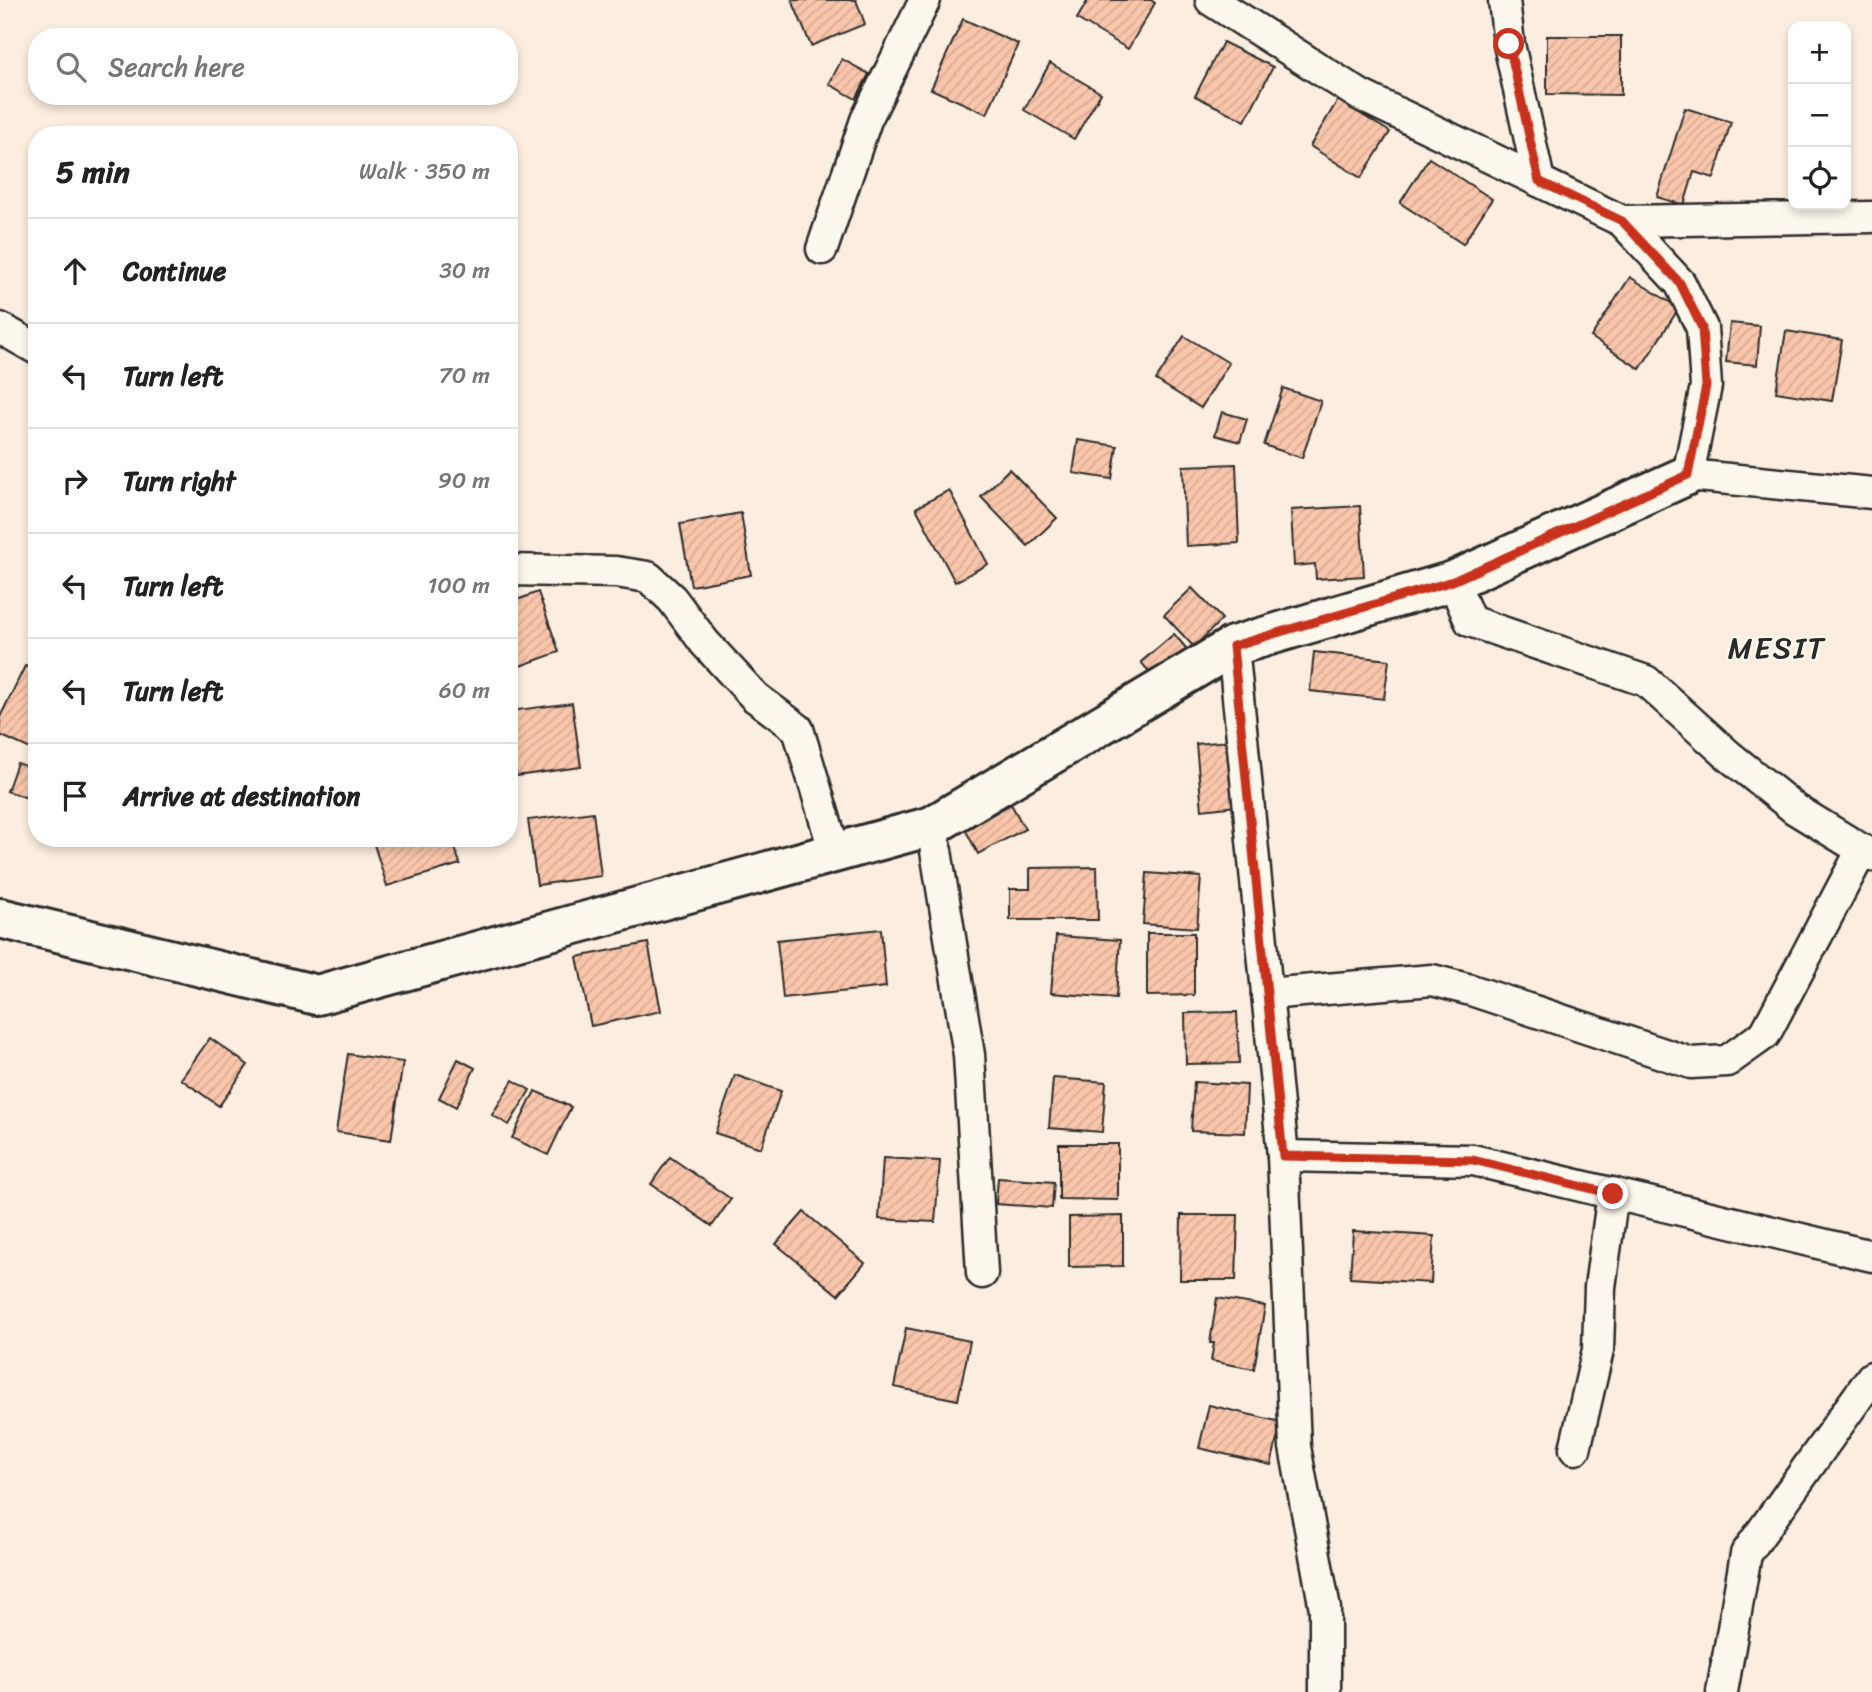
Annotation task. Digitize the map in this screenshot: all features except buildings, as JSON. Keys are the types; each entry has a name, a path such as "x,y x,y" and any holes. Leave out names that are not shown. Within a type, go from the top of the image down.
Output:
{"street":[{"path":"822,249 866,120 925,0"},
{"path":"1211,0 1360,95 1622,221 1680,283 1702,328 1706,386 1688,475"},
{"path":"1504,0 1509,44 1539,181"},
{"path":"1622,221 1872,217"},
{"path":"0,328 28,344"},
{"path":"0,918 317,995 932,826 1233,646 1453,581 1688,475 1872,493"},
{"path":"518,570 616,572 648,577 672,599 705,643 755,697 797,729 835,853"},
{"path":"1268,994 1432,980 1471,990 1691,1063 1727,1061 1765,1034 1867,853 1795,809 1728,755 1646,681 1470,621 1453,581"},
{"path":"1233,646 1283,1156 1295,1447 1325,1609 1325,1692"},
{"path":"932,826 969,1055 982,1273"},
{"path":"1283,1156 1473,1160 1872,1256"},
{"path":"1575,1449 1598,1350 1600,1287 1613,1194"},
{"path":"1723,1692 1746,1553 1872,1377"}],"district":[{"name":"MESIT","path":"1777,648"}],"route":[{"path":"1509,44 1539,181 1622,221 1680,283 1702,328 1706,386 1688,475 1453,581 1233,646 1283,1156 1473,1160 1613,1194"}]}
